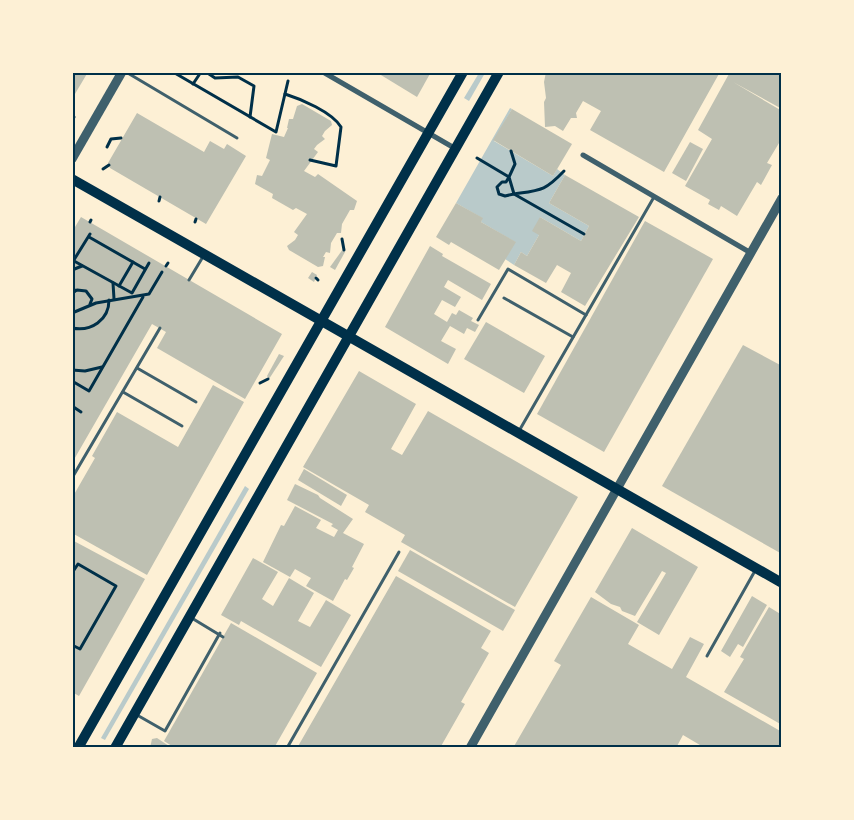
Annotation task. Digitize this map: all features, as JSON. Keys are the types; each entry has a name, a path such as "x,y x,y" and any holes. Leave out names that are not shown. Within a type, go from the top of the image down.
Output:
{"main road":[{"path":"78,748 463,72"},
{"path":"115,748 499,72"},
{"path":"72,179 319,322 782,583"}],"street":[{"path":"72,158 124,72"},
{"path":"323,72 456,148"},
{"path":"583,155 751,253"},
{"path":"470,748 782,198"}],"lane":[{"path":"124,72 237,138"},
{"path":"517,434 654,197"},
{"path":"189,280 204,254"},
{"path":"478,320 508,269 586,315"},
{"path":"504,298 573,337"},
{"path":"72,478 160,328"},
{"path":"137,368 196,402"},
{"path":"123,392 182,426"},
{"path":"287,748 399,552"},
{"path":"707,656 756,569"},
{"path":"135,713 166,732 222,635 190,616"}],"path":[{"path":"173,72 276,134 288,81"},
{"path":"193,84 200,72"},
{"path":"206,72 215,78 238,77 254,86 250,117"},
{"path":"285,94 305,101 338,121 342,126 336,166 310,160"},
{"path":"72,115 74,118 72,121"},
{"path":"107,147 111,139 121,138"},
{"path":"511,151 515,164 506,182 499,184 497,191 502,196 548,187 564,171"},
{"path":"477,158 509,177 514,194 584,234"},
{"path":"103,169 109,165"},
{"path":"131,296 119,286 73,262 90,235 146,269"},
{"path":"342,239 344,250"},
{"path":"119,286 133,262"},
{"path":"131,296 149,263"},
{"path":"72,270 83,266"},
{"path":"73,311 112,300 148,294 162,272"},
{"path":"72,328 85,328 99,323 108,311 112,300 112,283"},
{"path":"72,286 73,293 82,290 86,292 92,299 90,305"},
{"path":"72,381 89,391 143,296"},
{"path":"72,370 85,371 102,367"},
{"path":"260,384 268,379"},
{"path":"72,406 81,412"},
{"path":"72,573 78,564 116,586 80,650 72,645"}],"shaded area":[{"path":"479,73 485,73 469,101 464,98"},
{"path":"510,108 512,109 494,141 553,176 557,169 565,175 549,203 589,226 581,241 540,217 539,235 527,256 521,252 514,265 505,259 515,242 481,222 482,218 456,203"},
{"path":"245,486 249,489 105,740 101,738"}],"building":[{"path":"72,72 88,72 72,99"},
{"path":"376,72 431,72 417,97"},
{"path":"546,72 720,72 664,172 590,130 601,111 583,101 576,113 577,118 571,118 563,131 555,126 545,127 544,102 546,98 544,82"},
{"path":"730,72 782,72 782,109 733,82 782,111 782,138 767,163 772,165 761,185 757,182 737,216 721,206 719,210 708,204 710,200 685,186 712,139 698,130"},
{"path":"302,104 331,121 332,125 322,136 325,139 314,149 318,152 304,171 315,177 318,174 357,201 354,210 350,210 342,224 341,233 337,233 331,243 330,253 326,252 323,257 325,257 323,266 318,267 289,250 287,246 295,240 298,235 294,232 307,214 296,208 293,210 272,198 273,194 255,184 257,175 262,176 270,160 266,158 272,134 284,137 289,119 293,119 297,106"},
{"path":"512,109 572,144 553,176 493,140"},
{"path":"137,113 204,152 210,141 224,149 227,144 246,156 206,224 110,168 108,163"},
{"path":"690,142 703,149 686,181 672,173"},
{"path":"565,175 639,217 585,306 561,292 571,273 557,265 546,283 514,265 521,252 527,256 539,235 532,231 540,217 581,241 589,226 549,203"},
{"path":"456,203 483,218 481,222 516,242 499,270 451,242 449,245 436,237"},
{"path":"81,217 282,334 245,399 157,348 166,332 152,324 72,463 72,232"},
{"path":"645,221 713,259 604,452 537,414"},
{"path":"430,246 443,254 442,256 491,284 482,300 448,280 444,287 461,297 455,307 442,300 434,314 447,322 452,313 456,315 459,310 473,318 471,321 479,325 475,332 467,328 464,334 450,326 441,341 456,349 448,364 385,327"},
{"path":"343,249 345,252 335,270 330,267"},
{"path":"312,272 317,275 314,282 308,278"},
{"path":"486,322 545,356 524,393 464,359"},
{"path":"743,345 782,366 782,554 662,486"},
{"path":"279,354 284,356 269,379 267,376"},
{"path":"359,371 416,404 391,449 402,455 428,411 578,497 515,607 401,542 405,535 365,512 369,505 303,467"},
{"path":"213,385 244,402 147,575 72,533 72,498 95,458 92,456 117,412 178,447"},
{"path":"304,469 347,495 341,506 298,480"},
{"path":"295,484 318,495 353,519 343,533 364,544 352,567 354,568 347,580 345,579 333,601 306,586 311,578 295,569 290,577 263,562 281,525 284,526 295,506 321,520 316,528 334,537 338,530 331,526 333,524 287,500"},
{"path":"632,528 698,567 659,635 637,622 666,573 662,571 635,616 622,611 620,607 611,604 595,592"},
{"path":"72,540 145,579 79,696 72,692"},
{"path":"410,550 515,610 503,631 398,571"},
{"path":"253,558 278,572 262,599 273,606 289,578 314,593 298,621 310,627 326,600 351,615 321,667 241,621 239,625 221,615"},
{"path":"396,576 491,631 481,648 489,653 461,702 465,704 440,748 297,748"},
{"path":"752,596 767,605 743,647 738,644 730,657 721,651"},
{"path":"591,597 639,625 628,644 672,669 690,637 704,644 686,677 782,732 782,748 705,748 683,735 676,748 513,748 561,665 554,661"},
{"path":"769,607 782,615 782,725 724,692 744,659 740,657"},
{"path":"231,623 317,673 274,748 175,748 164,741"},
{"path":"157,738 172,748 150,748 152,739"}]}
